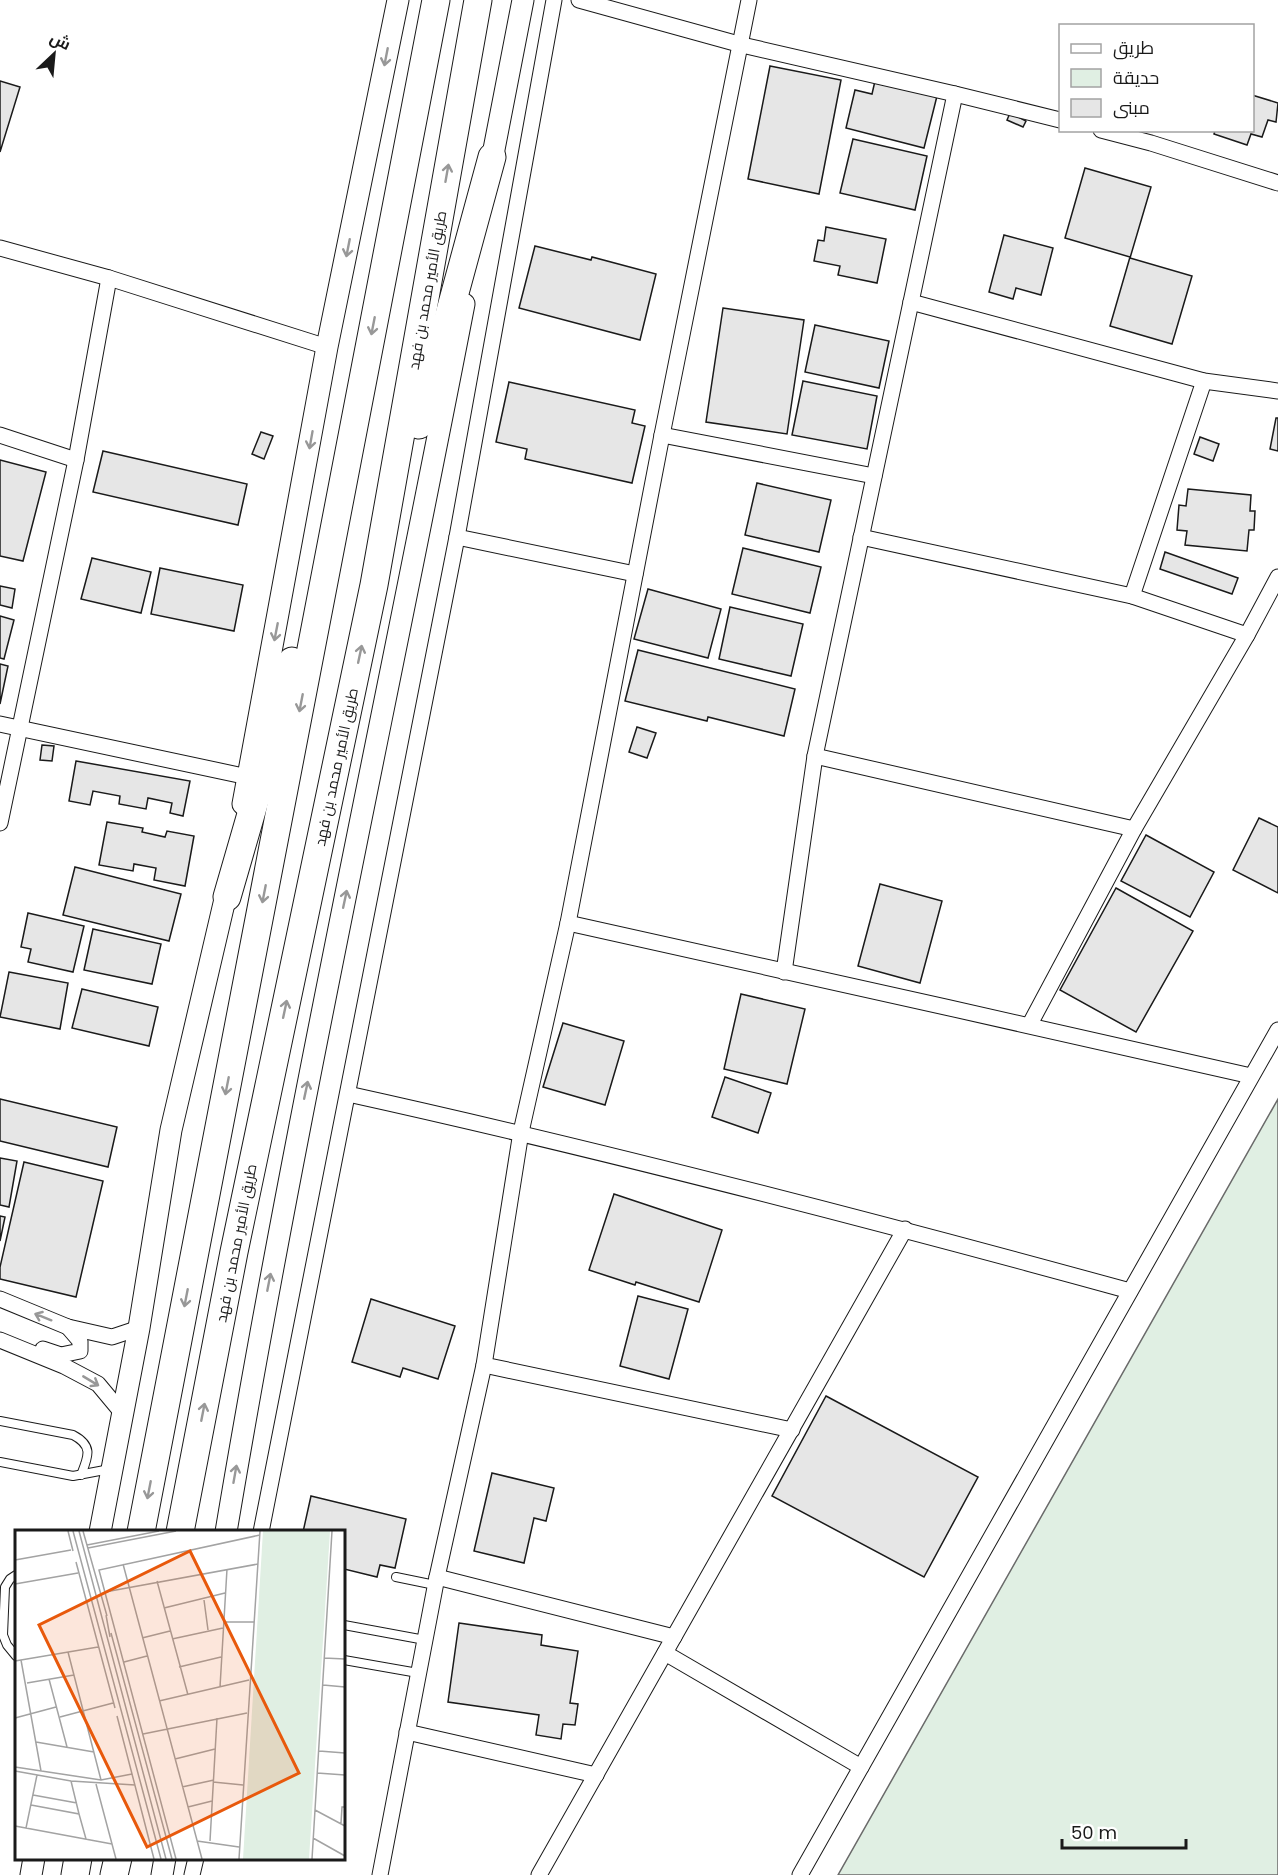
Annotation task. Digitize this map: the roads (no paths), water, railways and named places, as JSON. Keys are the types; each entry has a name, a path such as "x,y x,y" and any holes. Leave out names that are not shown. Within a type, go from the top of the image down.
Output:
{"highway":[{"path":"141,1530 436,0"},
{"name":"طريق الأمير محمد بن فهد","path":"180,1530 234,1252 374,585 478,0"},
{"path":"374,585 492,157"},
{"path":"227,897 271,745 363,380"},
{"path":"75,1875 78,1860"},
{"path":"114,1875 118,1860"}],"main road":[{"path":"100,1530 139,1328 171,1130 227,897 327,347 398,0"},
{"path":"225,1530 291,1166 416,554 524,0"},
{"path":"31,1875 34,1860"},
{"path":"162,1875 165,1860"}],"street":[{"path":"261,1530 457,537 554,0"},
{"path":"579,0 742,45 1059,120"},
{"path":"380,1875 436,1581 484,1365 521,1132 568,923 749,0"},
{"path":"784,972 815,756 955,94"},
{"path":"1109,132 1278,183"},
{"path":"0,248 109,278 327,347"},
{"path":"0,823 76,460 109,278"},
{"path":"911,302 1204,381 1278,391"},
{"path":"1132,596 1204,381"},
{"path":"0,435 76,460"},
{"path":"662,435 874,476"},
{"path":"457,537 635,574"},
{"path":"861,537 1132,596 1247,635"},
{"path":"1030,1024 1134,829 1247,635 1274,594 1278,577"},
{"path":"0,724 248,777"},
{"path":"815,756 1134,829"},
{"path":"568,923 1030,1024 1251,1076"},
{"path":"800,1875 1278,1030"},
{"path":"348,1094 521,1132 905,1229 1130,1291"},
{"path":"539,1875 905,1229"},
{"path":"0,1299 68,1327 111,1337 139,1328"},
{"path":"0,1338 61,1355 80,1351 80,1341 68,1327"},
{"path":"0,1338 64,1366 98,1384 123,1414"},
{"path":"484,1365 792,1430"},
{"path":"436,1581 674,1637"},
{"path":"665,1653 861,1767"},
{"path":"407,1732 596,1775"},
{"path":"192,1875 196,1860"}],"lane":[{"path":"0,1421 74,1435 84,1440 87,1458 81,1475"},
{"path":"0,1462 73,1476 112,1468"},
{"path":"15,1576 5,1587 3,1635 15,1655"},
{"path":"396,1577 436,1581"},
{"path":"345,1625 425,1640"},
{"path":"345,1660 418,1673"}]}
